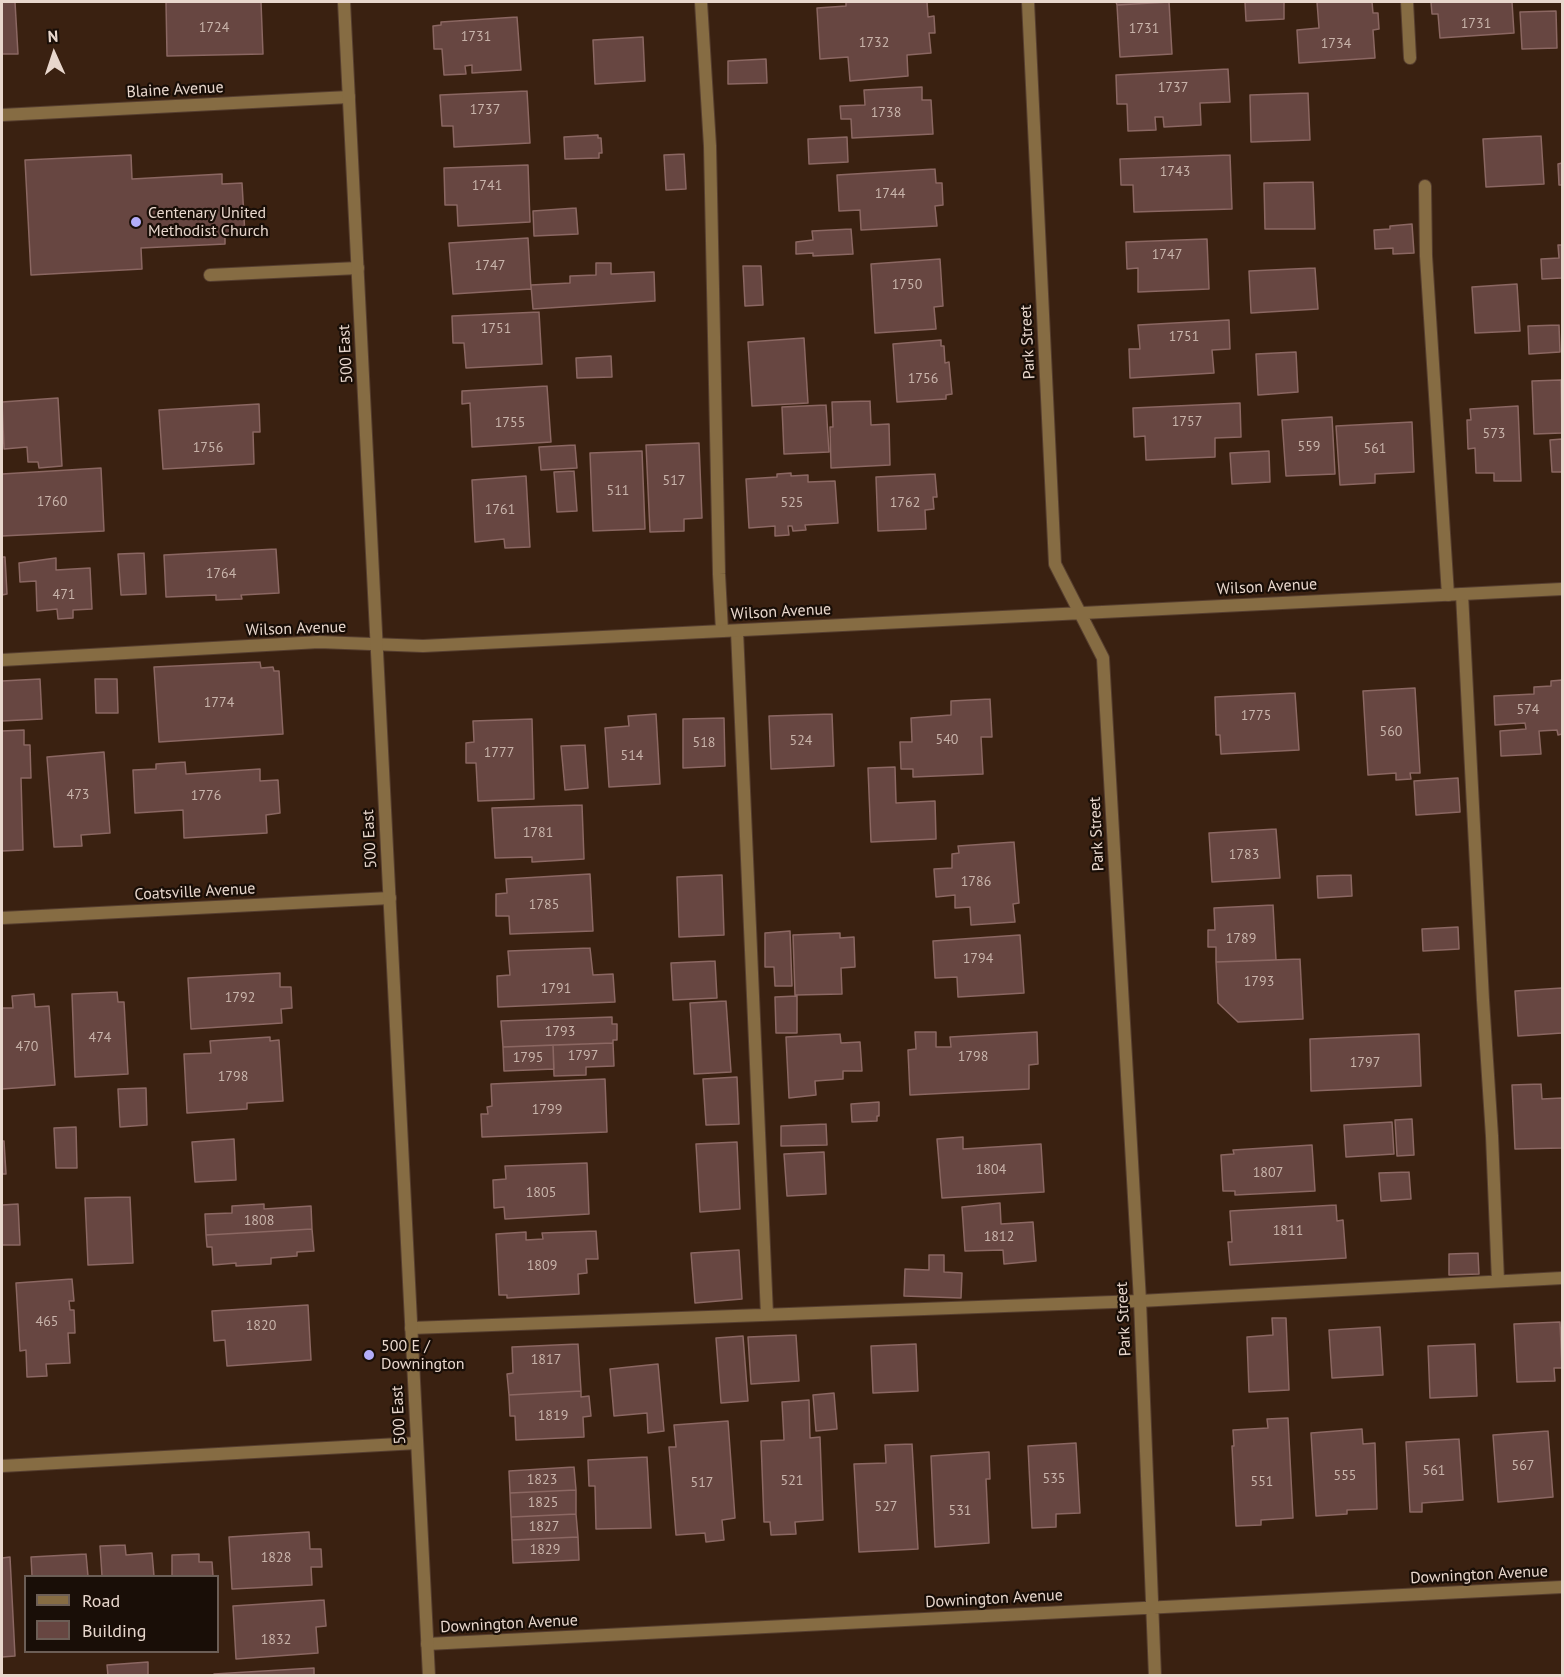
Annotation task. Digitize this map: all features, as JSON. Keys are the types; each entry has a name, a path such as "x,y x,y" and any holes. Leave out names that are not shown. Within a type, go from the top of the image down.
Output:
{"street":[{"name":"500 East","path":"345,2 429,1676"},
{"path":"701,2 710,146 722,631"},
{"name":"Park Street","path":"1028,2 1055,564 1103,658 1140,1301 1155,1676"},
{"path":"1407,2 1410,58"},
{"name":"Blaine Avenue","path":"2,115 349,97"},
{"path":"1425,186 1426,256 1448,595"},
{"path":"210,275 358,268"},
{"name":"Wilson Avenue","path":"2,660 319,642 423,646 1563,589"},
{"path":"1462,594 1498,1281"},
{"path":"737,631 767,1315"},
{"name":"Coatsville Avenue","path":"2,918 390,898"},
{"path":"411,1328 1140,1301 1563,1278"},
{"path":"2,1466 417,1443"},
{"name":"Downington Avenue","path":"427,1644 1563,1587"}],"building":[{"path":"2,2 15,2 18,54 2,54"},
{"path":"166,2 261,2 263,54 167,56"},
{"path":"846,2 927,2 928,17 934,16 935,33 929,33 931,53 907,55 908,76 850,81 848,57 820,59 817,8 846,6"},
{"path":"1116,2 1169,2 1117,5"},
{"path":"1169,2 1172,54 1120,57 1117,5"},
{"path":"1245,2 1284,2 1284,19 1246,21"},
{"path":"1317,2 1372,2 1373,13 1378,13 1379,29 1373,30 1375,58 1299,63 1297,30 1319,28"},
{"path":"1431,2 1512,2 1514,33 1440,38 1438,14 1432,14"},
{"path":"1556,11 1557,48 1522,49 1520,12"},
{"path":"517,17 521,70 472,73 472,65 465,66 466,74 444,75 442,49 434,49 433,26 441,25 441,22"},
{"path":"643,37 645,81 595,84 593,40"},
{"path":"766,59 767,83 728,84 728,61"},
{"path":"1228,69 1230,102 1200,103 1201,125 1164,127 1163,117 1155,117 1156,130 1128,131 1127,104 1117,104 1116,75"},
{"path":"922,87 922,100 931,100 933,134 852,138 851,119 841,119 840,106 865,105 864,90"},
{"path":"527,91 530,143 454,147 453,126 442,126 440,95"},
{"path":"1308,93 1310,140 1251,142 1250,95"},
{"path":"598,135 598,138 601,138 602,153 599,153 599,158 565,159 564,137"},
{"path":"1541,136 1544,184 1486,187 1483,139"},
{"path":"847,137 848,162 809,164 808,139"},
{"path":"684,154 686,189 666,190 664,155"},
{"name":"Centenary United Methodist Church","path":"131,155 132,179 222,174 222,184 242,183 245,235 225,236 225,244 141,248 142,269 31,275 25,160"},
{"path":"1230,155 1232,209 1134,212 1133,185 1121,185 1120,159"},
{"path":"1562,163 1562,185 1559,185 1558,164"},
{"path":"528,165 530,222 458,226 457,205 445,205 444,168"},
{"path":"935,169 936,183 942,183 943,205 935,206 937,226 861,230 860,210 839,211 837,175"},
{"path":"1313,182 1315,229 1265,229 1264,183"},
{"path":"576,208 578,234 534,236 533,211"},
{"path":"1412,224 1414,253 1393,254 1393,248 1375,249 1374,230"},
{"path":"851,229 853,254 813,256 813,253 796,254 796,242 813,240 812,231"},
{"path":"528,238 531,289 453,294 449,243"},
{"path":"1207,239 1209,289 1138,292 1138,268 1127,269 1126,242"},
{"path":"1558,245 1562,245 1562,278 1542,279 1541,259 1559,258"},
{"path":"940,259 943,306 934,307 936,329 875,333 871,264"},
{"path":"596,263 611,263 611,274 654,272 655,301 533,309 531,285 570,283 570,276 596,275"},
{"path":"743,266 761,266 763,305 745,306"},
{"path":"1315,268 1318,309 1251,313 1249,271"},
{"path":"1517,284 1520,331 1475,333 1472,287"},
{"path":"539,312 542,364 466,368 464,343 453,343 452,316"},
{"path":"1229,320 1230,349 1212,350 1214,373 1130,378 1129,349 1140,349 1138,325"},
{"path":"1559,325 1560,352 1529,354 1528,326"},
{"path":"804,338 808,403 752,406 748,342"},
{"path":"941,340 941,346 944,346 945,363 949,362 952,394 946,395 946,399 897,402 893,344"},
{"path":"1296,352 1298,392 1258,395 1256,354"},
{"path":"611,356 612,377 577,378 576,358"},
{"path":"1561,380 1562,433 1534,434 1532,381"},
{"path":"547,386 551,442 472,447 470,403 462,404 462,391"},
{"path":"58,398 62,466 39,468 38,462 28,462 27,447 4,449 2,402"},
{"path":"870,401 871,425 889,424 890,465 831,468 832,402"},
{"path":"1240,403 1241,437 1215,438 1215,457 1146,460 1145,436 1134,437 1133,408"},
{"path":"259,404 260,432 253,432 254,464 163,469 159,410"},
{"path":"826,405 829,452 784,454 782,407"},
{"path":"1518,406 1521,481 1494,481 1494,473 1476,473 1475,448 1468,449 1467,420 1471,420 1470,409"},
{"path":"1332,417 1335,474 1286,476 1282,420"},
{"path":"1412,422 1414,472 1375,474 1375,483 1340,485 1336,426"},
{"path":"1562,439 1562,472 1552,472 1550,440"},
{"path":"699,443 702,518 684,519 684,531 650,532 646,445"},
{"path":"575,445 577,468 541,470 539,447"},
{"path":"642,451 645,529 593,531 590,453"},
{"path":"1269,451 1270,482 1232,484 1230,453"},
{"path":"101,468 104,531 2,536 2,474"},
{"path":"574,471 577,511 557,512 554,472"},
{"path":"791,473 791,476 808,475 808,482 835,481 838,523 805,525 806,530 793,531 792,526 788,526 789,535 775,536 775,526 749,528 746,479 777,477 777,474"},
{"path":"935,474 937,497 933,497 934,509 925,510 926,529 878,531 876,477"},
{"path":"526,476 530,547 505,548 504,539 475,542 472,480"},
{"path":"276,549 279,593 241,595 242,599 216,600 216,595 166,597 164,555"},
{"path":"144,553 146,594 121,595 118,554"},
{"path":"2,557 5,557 7,594 2,595"},
{"path":"56,558 56,570 90,568 92,609 73,610 73,618 58,619 57,609 37,611 36,581 20,582 19,563"},
{"path":"260,662 261,668 273,667 274,671 279,671 283,734 159,742 154,667"},
{"path":"40,679 42,719 2,721 2,681"},
{"path":"95,679 117,679 118,713 96,713"},
{"path":"1562,680 1562,734 1558,735 1557,730 1539,731 1541,754 1501,756 1500,731 1526,729 1525,723 1495,725 1494,696 1534,694 1534,687 1551,686 1551,681"},
{"path":"1415,688 1420,773 1410,773 1411,779 1396,780 1396,773 1368,775 1363,691"},
{"path":"1295,693 1299,750 1221,754 1220,735 1216,735 1215,697"},
{"path":"990,699 992,737 981,737 983,774 913,777 913,769 901,769 900,742 912,742 911,718 951,715 951,701"},
{"path":"656,714 660,784 609,787 605,728 629,726 628,716"},
{"path":"832,714 834,766 771,769 769,716"},
{"path":"724,718 725,766 683,768 683,719"},
{"path":"532,719 534,799 478,801 476,763 466,763 466,743 474,742 473,721"},
{"path":"24,730 24,745 30,745 31,778 21,778 23,850 2,851 2,731"},
{"path":"585,745 588,788 565,790 561,746"},
{"path":"104,752 110,833 81,835 82,846 54,847 47,757"},
{"path":"185,762 186,774 260,769 260,781 278,780 280,813 266,815 267,833 184,838 183,810 135,813 133,770 156,769 156,764"},
{"path":"895,767 896,803 935,801 936,839 871,842 868,768"},
{"path":"1458,778 1460,812 1416,815 1414,781"},
{"path":"582,805 584,859 532,862 532,857 495,858 492,808"},
{"path":"1276,829 1280,878 1212,882 1209,833"},
{"path":"1014,842 1019,903 1013,904 1015,922 971,925 970,907 955,908 955,895 936,897 934,869 952,868 952,854 959,853 958,846"},
{"path":"590,874 593,931 510,934 509,916 496,916 496,894 507,893 506,879"},
{"path":"722,875 724,935 679,937 677,877"},
{"path":"1351,875 1352,896 1318,898 1317,876"},
{"path":"1273,905 1276,960 1216,962 1216,947 1208,947 1208,930 1215,930 1214,908"},
{"path":"1458,927 1459,949 1423,951 1422,929"},
{"path":"790,931 792,986 775,986 774,967 765,967 765,933"},
{"path":"840,933 840,938 854,937 855,967 841,968 842,994 795,995 793,935"},
{"path":"1020,935 1024,993 958,997 957,977 935,978 933,941"},
{"path":"590,948 593,975 613,974 615,1002 498,1007 497,976 510,975 508,951"},
{"path":"1300,959 1303,1019 1238,1022 1218,1003 1216,962"},
{"path":"715,961 717,998 673,1000 671,963"},
{"path":"280,973 280,987 291,987 292,1008 281,1009 282,1023 191,1029 188,978"},
{"path":"1562,988 1562,1033 1518,1036 1515,991"},
{"path":"117,992 118,1002 124,1002 128,1074 75,1077 72,994"},
{"path":"34,994 35,1007 49,1006 55,1085 2,1089 2,1008 13,1008 12,996"},
{"path":"797,996 797,1033 776,1033 775,997"},
{"path":"726,1001 731,1072 694,1074 690,1003"},
{"path":"612,1017 612,1024 617,1024 617,1040 613,1040 613,1043 503,1047 501,1021"},
{"path":"915,1032 936,1032 936,1047 951,1047 950,1037 1037,1032 1038,1064 1029,1065 1029,1089 910,1095 908,1050 916,1049"},
{"path":"840,1034 841,1043 860,1042 862,1071 843,1071 843,1079 815,1081 816,1095 789,1098 786,1037"},
{"path":"1419,1034 1421,1086 1311,1091 1310,1039"},
{"path":"270,1037 270,1041 279,1040 283,1101 247,1103 247,1109 187,1113 184,1054 211,1053 210,1041"},
{"path":"613,1043 614,1066 586,1067 586,1075 554,1076 553,1045"},
{"path":"553,1045 554,1069 504,1071 503,1047"},
{"path":"737,1077 739,1124 706,1125 703,1079"},
{"path":"605,1079 607,1132 482,1137 481,1114 488,1114 487,1107 492,1106 491,1084"},
{"path":"1541,1084 1542,1099 1562,1098 1562,1148 1515,1149 1512,1085"},
{"path":"146,1088 147,1125 120,1127 118,1089"},
{"path":"879,1102 877,1121 852,1122 851,1104"},
{"path":"1412,1119 1414,1155 1397,1156 1395,1120"},
{"path":"1392,1122 1394,1154 1346,1157 1344,1125"},
{"path":"826,1124 827,1145 781,1146 781,1126"},
{"path":"76,1127 77,1168 56,1168 54,1128"},
{"path":"963,1137 963,1149 1041,1144 1044,1192 942,1198 937,1139"},
{"path":"234,1139 236,1180 195,1182 192,1142"},
{"path":"2,1141 4,1141 6,1174 2,1174"},
{"path":"737,1142 740,1209 700,1212 696,1144"},
{"path":"1312,1145 1315,1191 1235,1195 1235,1191 1223,1191 1221,1155 1234,1154 1233,1150"},
{"path":"824,1152 826,1194 787,1196 784,1154"},
{"path":"587,1163 589,1214 505,1219 504,1207 494,1208 493,1180 506,1179 505,1166"},
{"path":"1409,1172 1411,1199 1381,1201 1379,1173"},
{"path":"130,1197 133,1263 88,1265 85,1198"},
{"path":"1000,1203 1001,1224 1033,1222 1036,1261 1004,1264 1003,1250 965,1251 962,1207"},
{"path":"18,1204 20,1245 2,1245 2,1205"},
{"path":"264,1204 264,1209 311,1206 312,1229 206,1235 205,1214 232,1213 232,1206"},
{"path":"1336,1205 1337,1221 1343,1220 1346,1258 1230,1265 1228,1242 1232,1242 1230,1211"},
{"path":"312,1229 314,1251 297,1252 297,1256 271,1258 271,1264 213,1265 212,1247 207,1247 206,1235"},
{"path":"596,1231 598,1259 586,1259 587,1273 578,1274 579,1294 507,1298 507,1295 499,1295 496,1234 526,1232 526,1240 543,1239 542,1233"},
{"path":"739,1250 742,1299 695,1303 691,1253"},
{"path":"1478,1253 1479,1274 1449,1275 1449,1254"},
{"path":"929,1255 944,1255 944,1272 962,1273 961,1298 904,1296 905,1269 929,1270"},
{"path":"72,1279 74,1301 69,1301 70,1310 74,1310 75,1333 68,1333 70,1363 46,1364 47,1376 27,1377 26,1350 20,1351 16,1283"},
{"path":"308,1305 311,1360 227,1366 225,1340 214,1341 212,1311"},
{"path":"1272,1318 1286,1318 1289,1390 1249,1392 1247,1337 1273,1335"},
{"path":"1560,1322 1562,1368 1554,1368 1555,1381 1517,1382 1514,1324"},
{"path":"1380,1327 1383,1375 1332,1378 1329,1330"},
{"path":"796,1335 799,1381 751,1384 748,1337"},
{"path":"743,1336 748,1401 721,1403 716,1338"},
{"path":"578,1344 581,1391 509,1395 507,1374 513,1373 512,1347"},
{"path":"916,1344 918,1391 873,1393 871,1346"},
{"path":"1475,1344 1477,1396 1430,1398 1428,1346"},
{"path":"658,1364 664,1431 648,1433 647,1413 614,1416 610,1369"},
{"path":"581,1391 581,1397 589,1396 591,1416 583,1417 584,1437 516,1440 515,1416 510,1416 509,1395"},
{"path":"834,1393 837,1429 816,1431 813,1395"},
{"path":"809,1400 810,1438 820,1437 823,1520 795,1522 796,1534 771,1535 770,1522 764,1522 761,1441 784,1440 782,1402"},
{"path":"1288,1418 1293,1518 1261,1520 1261,1525 1236,1526 1233,1430 1268,1428 1267,1419"},
{"path":"728,1421 735,1518 722,1520 724,1540 706,1542 705,1533 676,1535 669,1447 676,1447 674,1425"},
{"path":"1362,1429 1363,1444 1375,1443 1377,1509 1347,1510 1347,1514 1316,1516 1311,1433"},
{"path":"1548,1431 1553,1497 1498,1502 1493,1435"},
{"path":"1459,1439 1463,1500 1422,1503 1422,1512 1410,1512 1406,1442"},
{"path":"1076,1443 1080,1513 1056,1514 1056,1527 1032,1528 1028,1446"},
{"path":"912,1444 918,1549 859,1552 854,1464 886,1463 885,1445"},
{"path":"989,1452 990,1479 986,1479 989,1543 935,1547 931,1456"},
{"path":"647,1457 651,1528 596,1529 595,1486 589,1486 588,1460"},
{"path":"574,1467 576,1490 510,1493 509,1471"},
{"path":"576,1490 576,1514 511,1517 510,1493"},
{"path":"576,1514 578,1537 512,1540 511,1517"},
{"path":"309,1532 310,1549 321,1549 322,1567 311,1567 312,1585 232,1589 229,1537"},
{"path":"578,1537 579,1560 513,1563 512,1540"},
{"path":"125,1545 126,1555 152,1553 154,1575 102,1575 100,1546"},
{"path":"86,1554 88,1575 32,1575 31,1557"},
{"path":"199,1554 199,1562 212,1562 213,1575 172,1575 172,1555"},
{"path":"10,1557 15,1656 2,1657 2,1558"},
{"path":"324,1600 326,1626 316,1627 318,1653 236,1659 233,1606"},
{"path":"148,1662 148,1676 108,1676 107,1665"},
{"path":"314,1668 314,1676 214,1676 214,1674"}],"place":[{"name":"Centenary United Methodist Church","path":"136,222"},
{"name":"500 E / Downington","path":"369,1355"}]}
